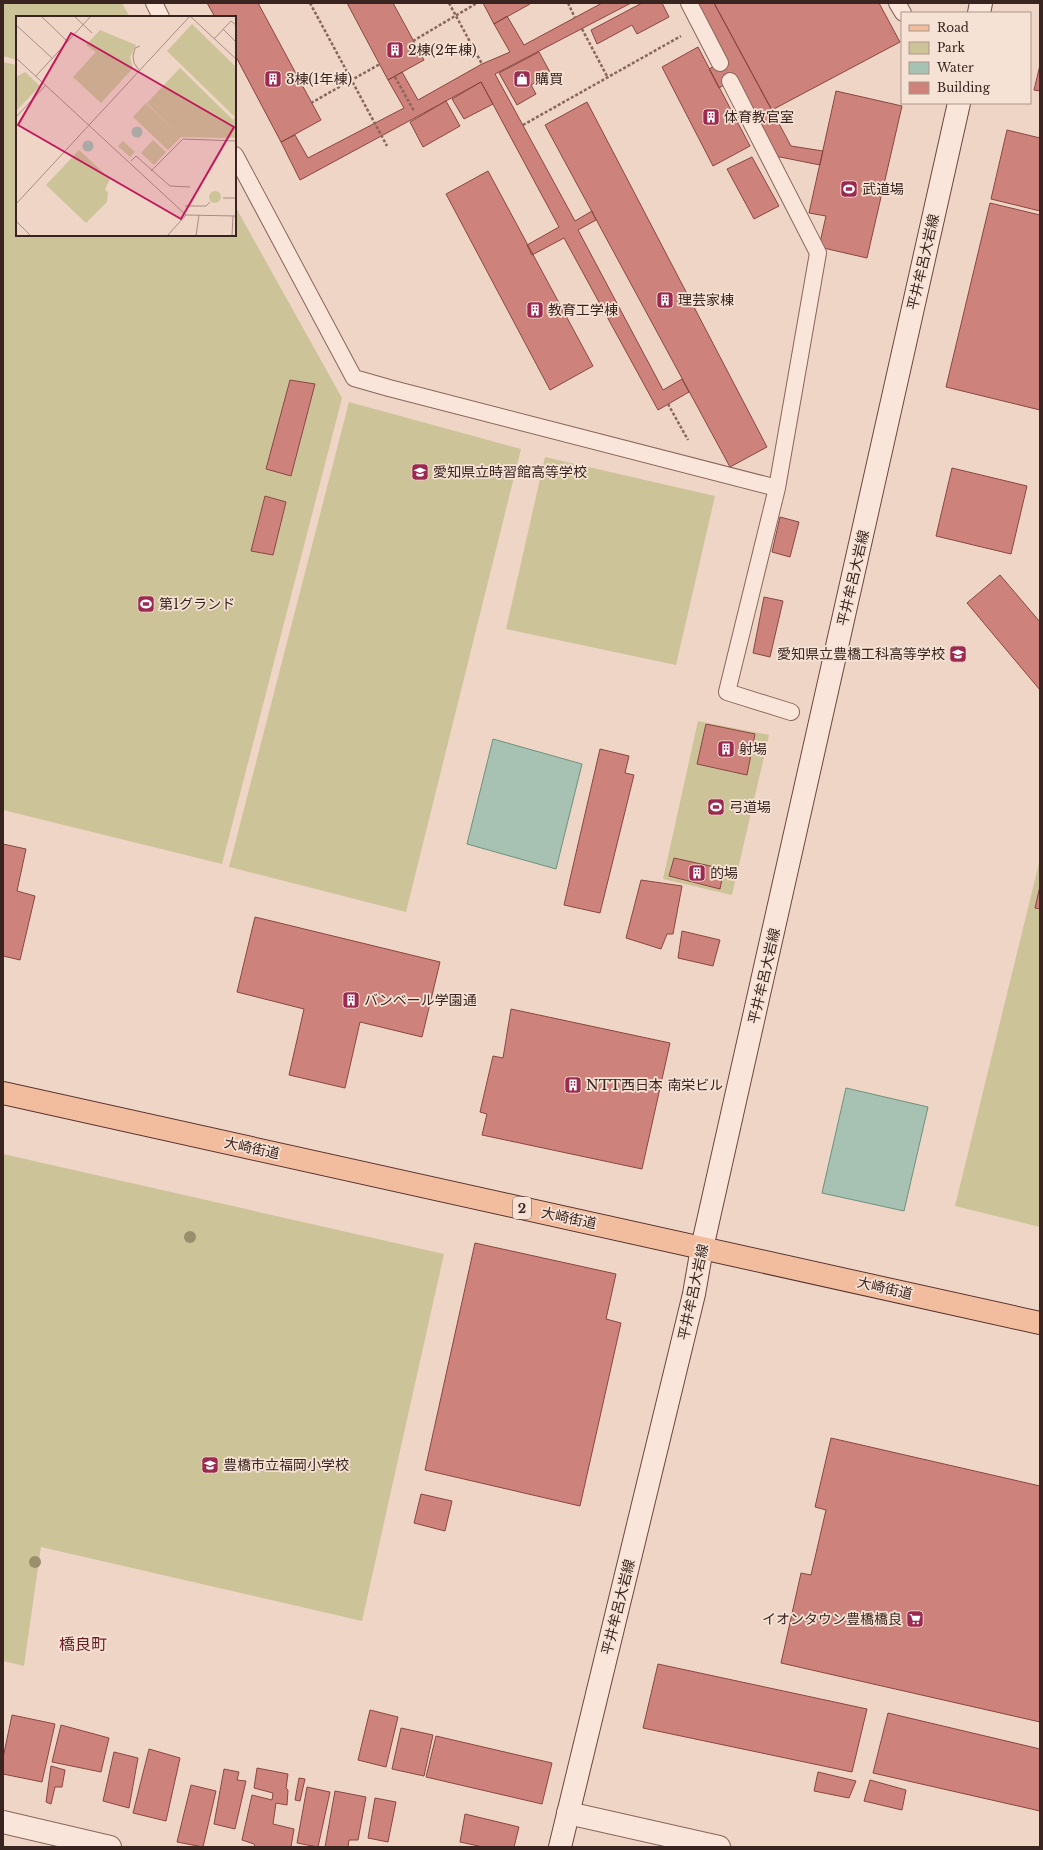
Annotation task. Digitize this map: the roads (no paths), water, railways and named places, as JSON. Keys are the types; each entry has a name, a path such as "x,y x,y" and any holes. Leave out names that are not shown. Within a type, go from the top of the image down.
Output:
{"main road":[{"name":"平井牟呂大岩線","path":"560,1847 694,1294 702,1248 959,104"},
{"name":"大崎街道","path":"3,1093 1040,1323"},
{"path":"568,1813 719,1847"},
{"path":"3,1822 87,1844 110,1847"}],"lane":[{"path":"154,3 160,16"},
{"path":"689,3 720,63"},
{"path":"897,3 902,12"},
{"path":"730,81 818,253 777,488 727,692 791,712"},
{"path":"236,157 354,378 777,488"}],"water":[{"path":"493,739 582,764 556,869 467,844"},
{"path":"846,1088 928,1107 904,1211 822,1193"}],"place":[{"name":"2棟(2年棟)","path":"395,50"},
{"name":"3棟(1年棟)","path":"273,79"},
{"name":"購買","path":"522,79"},
{"name":"体育教官室","path":"711,117"},
{"name":"武道場","path":"849,189"},
{"name":"理芸家棟","path":"665,300"},
{"name":"教育工学棟","path":"535,310"},
{"name":"愛知県立時習館高等学校","path":"420,472"},
{"name":"第1グランド","path":"146,604"},
{"name":"愛知県立豊橋工科高等学校","path":"958,654"},
{"name":"射場","path":"726,749"},
{"name":"弓道場","path":"716,807"},
{"name":"的場","path":"697,873"},
{"name":"バンベール学園通","path":"351,1000"},
{"name":"NTT西日本 南栄ビル","path":"573,1085"},
{"name":"豊橋市立福岡小学校","path":"210,1465"},
{"name":"イオンタウン豊橋橋良","path":"915,1619"}],"district":[{"name":"橋良町","path":"83,1644"}]}
